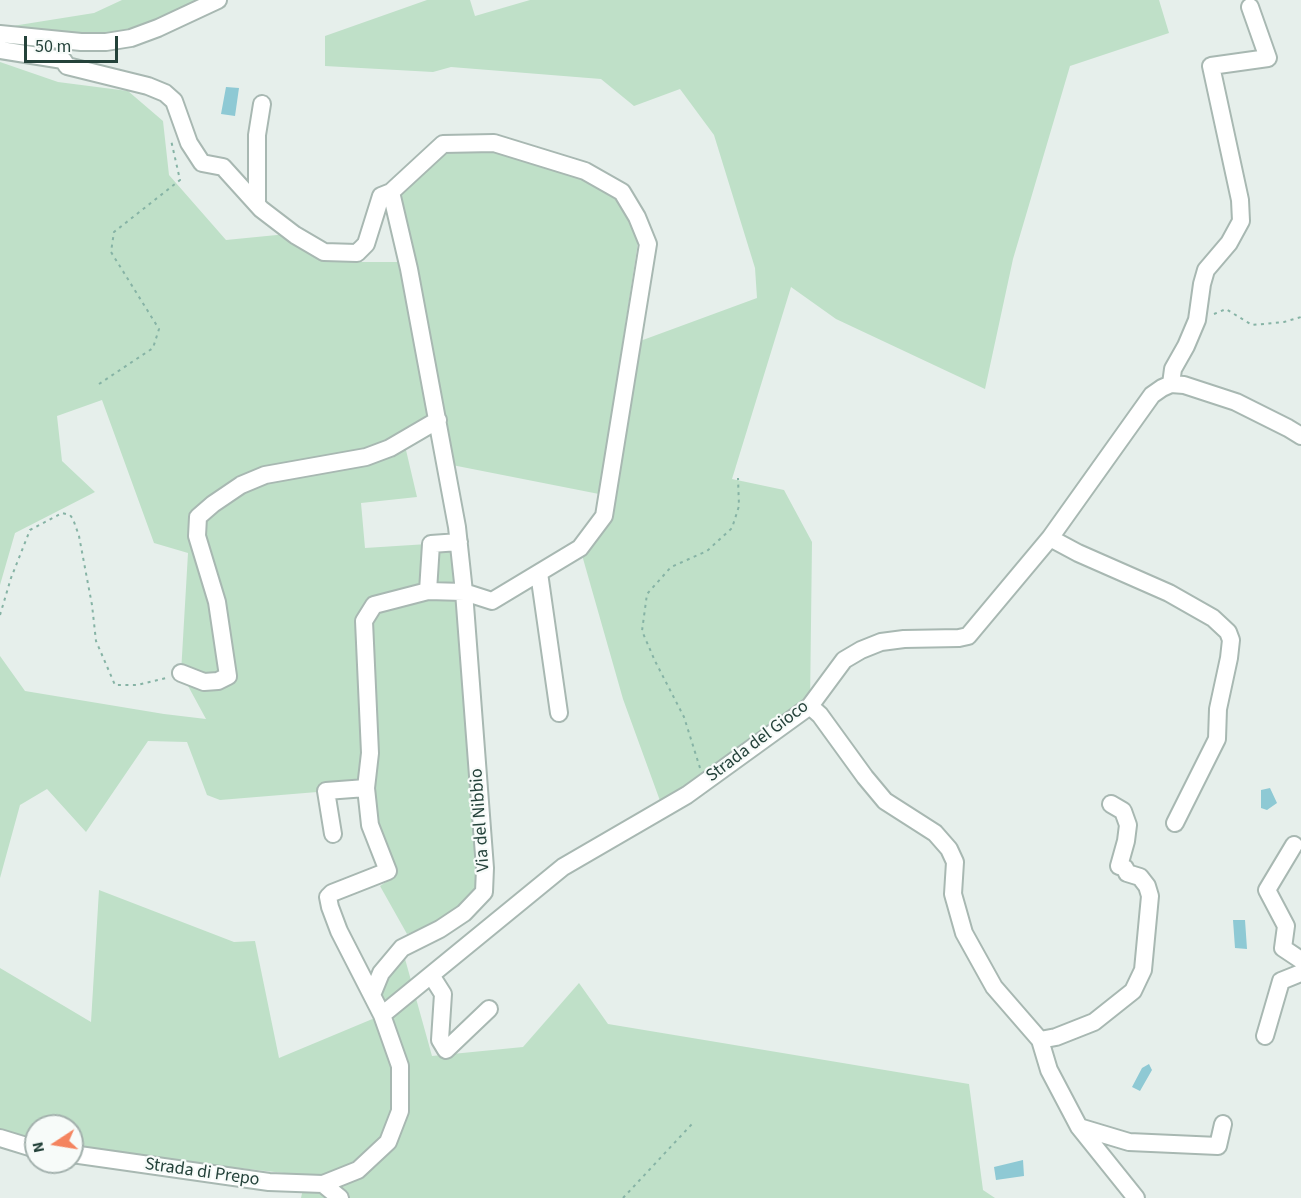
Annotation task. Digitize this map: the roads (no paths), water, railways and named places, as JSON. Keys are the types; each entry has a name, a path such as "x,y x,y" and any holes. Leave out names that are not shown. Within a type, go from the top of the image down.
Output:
{"street":[{"path":"0,34 81,42 106,42 130,38 158,28 218,0"},
{"path":"1251,7 1268,58 1211,66 1240,200 1241,221 1229,243 1206,270 1197,320 1173,369 1171,384 1184,385 1236,402 1301,436"},
{"path":"0,50 63,60 66,66 148,86 165,93 174,101 189,143 202,163 223,167 257,204 295,235 324,252 357,253 366,244 381,196 391,192 443,144 494,143 585,171 622,192 637,217 648,244 604,516 580,548 492,601 464,592 428,591 374,605 364,621 370,753 366,788 326,791 333,834"},
{"path":"257,204 257,135 262,104"},
{"name":"Via del Nibbio","path":"372,995 381,973 402,948 440,929 464,913 484,892 485,868 459,542 409,269 391,192"},
{"name":"Strada del Gioco","path":"382,1015 563,867 687,795 810,706 844,660 881,642 904,639 959,639 968,636 1050,538 1152,395 1171,384"},
{"path":"181,674 204,682 218,681 228,676 217,602 197,536 198,517 241,485 265,476 366,457 390,448 438,420"},
{"path":"1050,538 1078,553 1169,593 1212,618 1228,632 1231,640 1218,709 1217,739 1175,823"},
{"path":"428,591 431,544 459,542"},
{"path":"539,573 559,713"},
{"path":"810,706 820,715 885,801 935,833 949,849 955,862 953,894 964,933 994,987 1035,1034 1049,1070 1079,1127 1136,1198"},
{"name":"Strada di Prepo","path":"84,1156 269,1182 323,1184 358,1170 388,1142 400,1111 400,1066 382,1015 339,931 328,897 332,893 388,871 370,825 366,788"},
{"path":"1035,1034 1056,1037 1094,1022 1133,991 1140,980 1150,896 1147,886 1140,877 1127,873 1125,868 1119,866 1128,825 1123,811 1111,804"},
{"path":"1294,845 1267,890 1286,926 1282,948 1301,960"},
{"path":"1266,1036 1281,981 1301,973"},
{"path":"431,975 443,994 440,1040 446,1050 489,1009"},
{"path":"1079,1127 1129,1142 1218,1146 1223,1124"},
{"path":"0,1138 24,1145"},
{"path":"323,1184 340,1198"}],"water":[{"path":"226,87 239,88 235,116 221,114"},
{"path":"1270,788 1277,803 1267,810 1261,808 1261,790"},
{"path":"1233,920 1245,920 1247,949 1235,948"},
{"path":"1149,1064 1152,1070 1140,1091 1132,1087 1142,1068"},
{"path":"1023,1160 1024,1176 996,1180 994,1167"}]}
